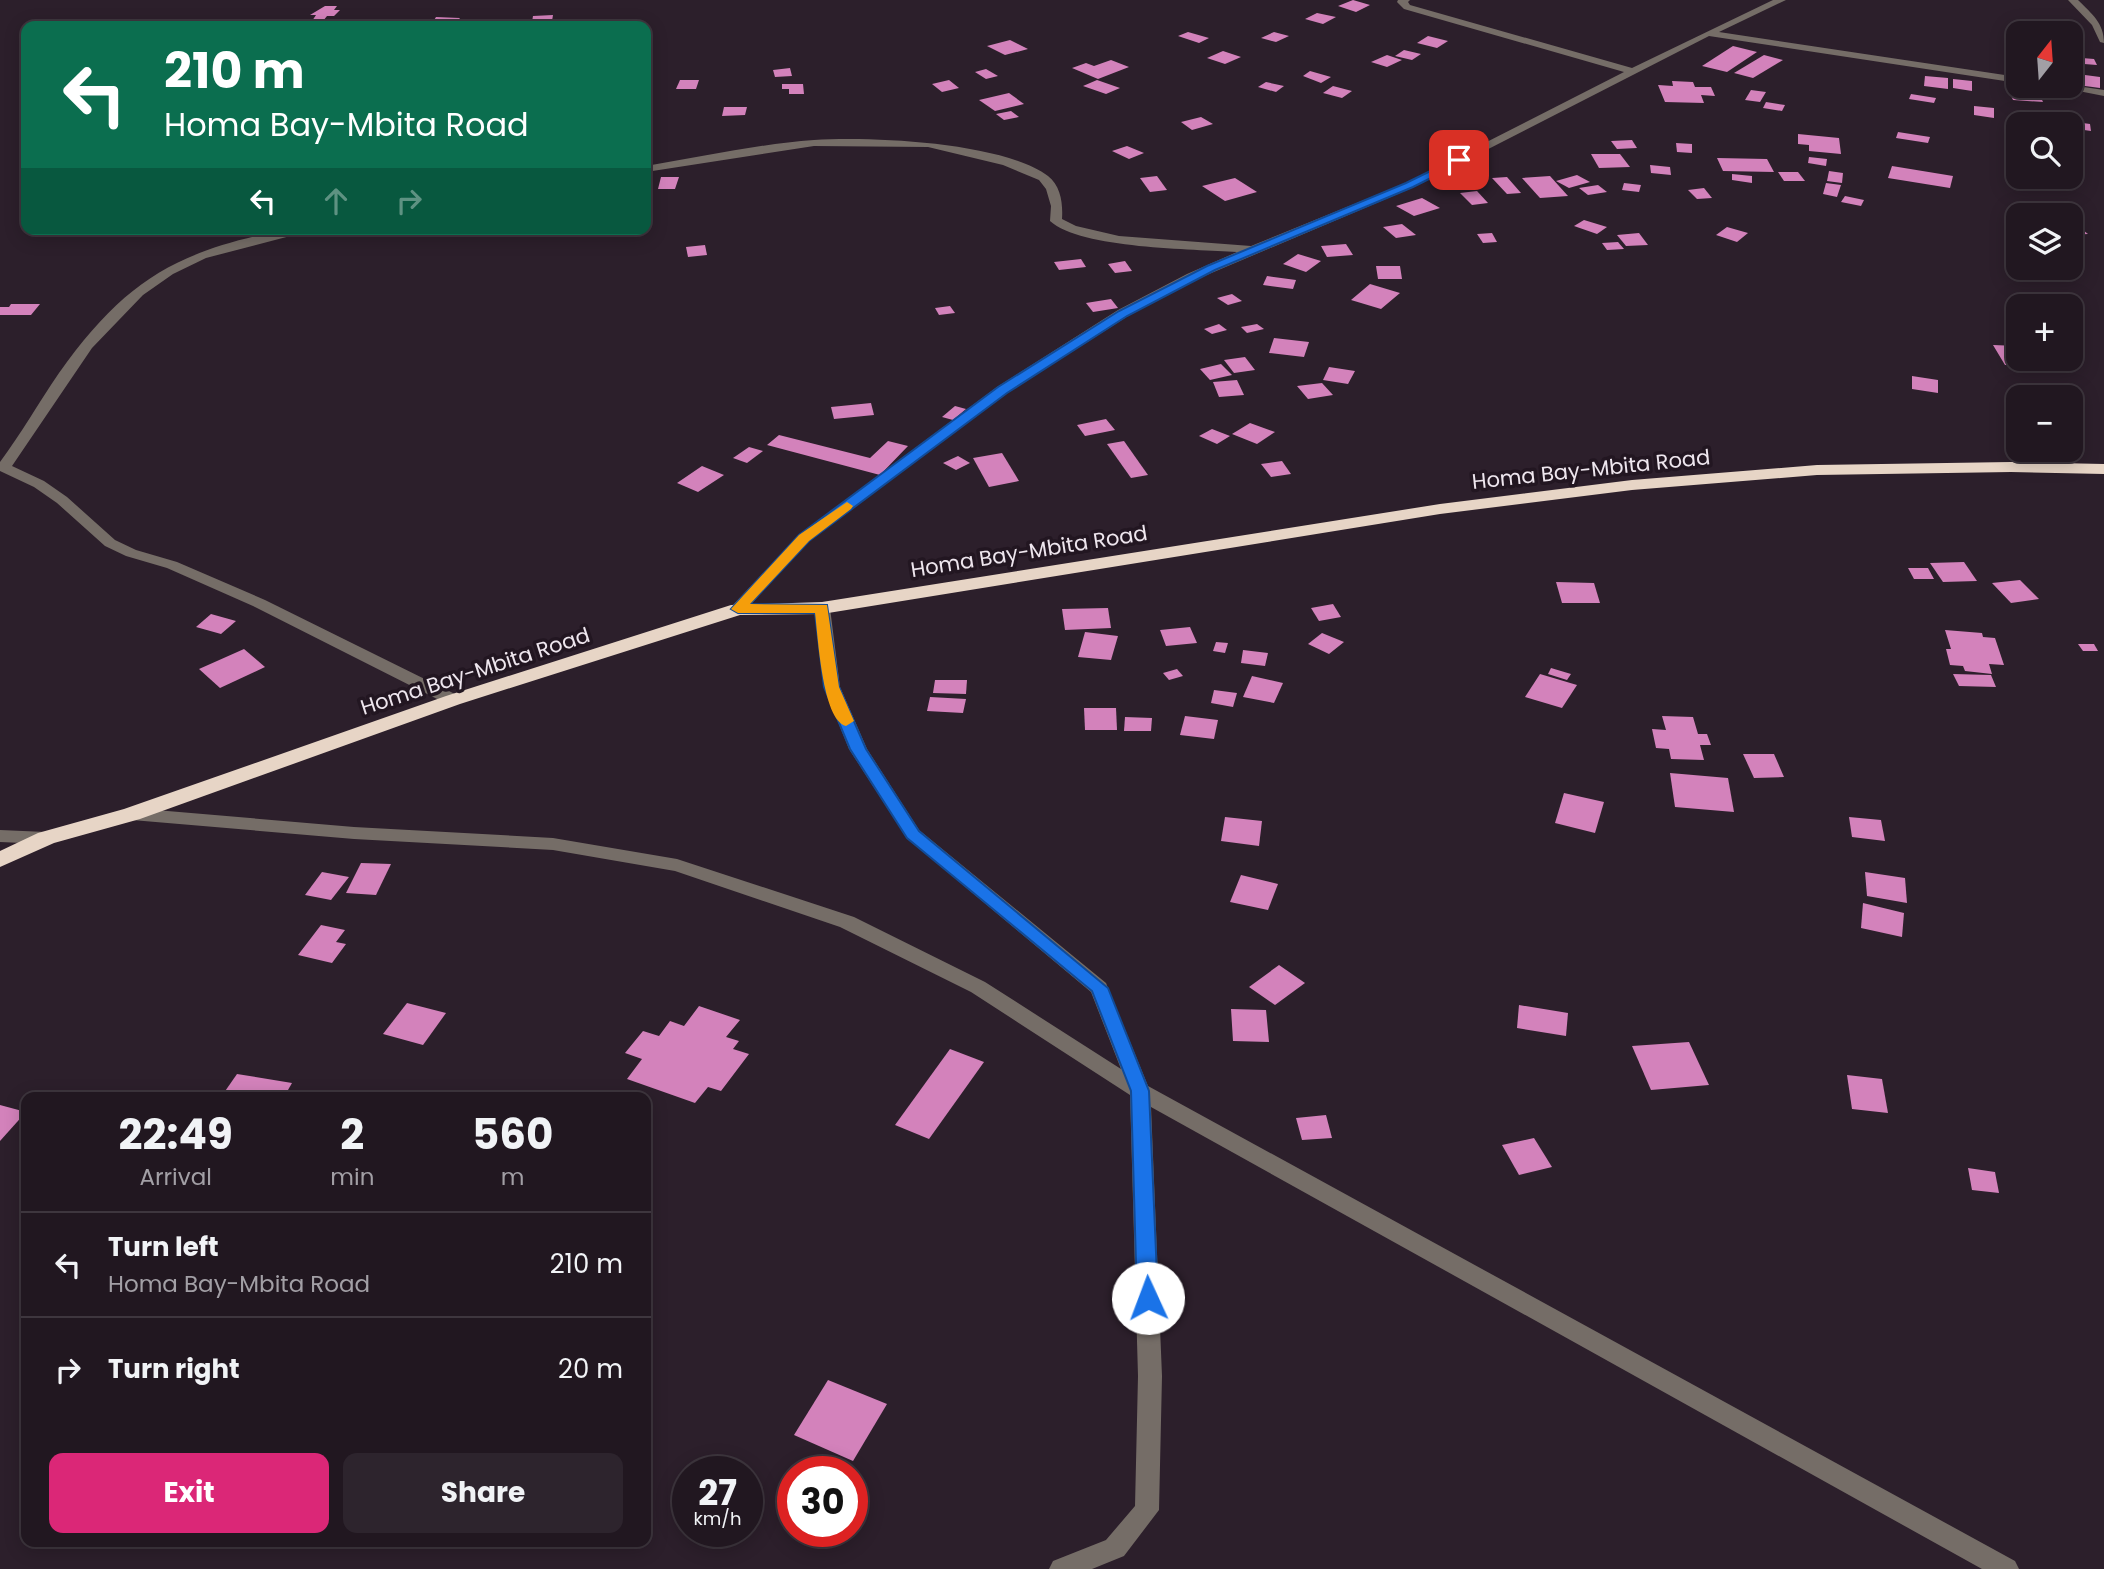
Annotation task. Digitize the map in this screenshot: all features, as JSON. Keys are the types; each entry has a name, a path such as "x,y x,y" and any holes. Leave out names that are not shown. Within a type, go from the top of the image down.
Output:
{"highway":[{"name":"Homa Bay-Mbita Road","path":"0,860 46,838 132,814 453,700 738,609 822,608 1426,511 1632,485 1817,470 2011,467 2104,469"}],"street":[{"path":"1405,0 1402,2 1407,7 1633,71"},
{"path":"738,609 804,538 1002,390 1123,313 1191,277 1410,185 1708,33 1781,0"},
{"path":"2073,0 2096,24 2104,40"},
{"path":"1708,33 2006,78"},
{"path":"2083,90 2104,93"},
{"path":"651,168 814,144 928,144 1007,162 1043,178 1052,188 1057,206 1056,221 1064,227 1118,238 1252,250"},
{"path":"280,235 248,241 200,256 156,278 93,335 2,467 39,484 62,499 110,543 131,553 173,565 259,603 453,700"},
{"path":"822,608 832,687 858,749 913,834 1099,988 1140,1091 1150,1376 1147,1510 1115,1548 1062,1569"},
{"path":"132,814 354,833 553,844 677,865 847,922 978,987 1140,1091 2006,1569"},
{"path":"0,836 46,838"}],"building":[{"path":"1353,0 1370,5 1356,12 1338,6"},
{"path":"325,6 337,6 334,10 340,10 323,21 312,21 316,15 310,15"},
{"path":"1317,13 1336,17 1323,24 1305,19"},
{"path":"553,15 552,21 532,21 533,16"},
{"path":"436,17 460,18 458,21 434,21"},
{"path":"1188,32 1209,38 1199,43 1178,36"},
{"path":"1274,32 1289,36 1276,42 1261,38"},
{"path":"1428,36 1448,41 1437,48 1417,43"},
{"path":"1010,40 1028,49 1005,55 987,46"},
{"path":"1733,46 1757,52 1727,72 1702,66"},
{"path":"1404,50 1421,54 1412,60 1395,56"},
{"path":"1223,51 1241,57 1225,64 1207,58"},
{"path":"1387,55 1402,60 1387,67 1371,62"},
{"path":"1764,55 1783,60 1753,78 1734,73"},
{"path":"2083,58 2094,59 2097,65 2083,64"},
{"path":"1111,60 1129,67 1098,79 1072,68 1086,63 1094,66"},
{"path":"790,68 792,76 775,77 773,70"},
{"path":"986,69 998,76 986,79 975,72"},
{"path":"1310,71 1331,77 1321,83 1303,76"},
{"path":"2083,75 2100,77 2100,88 2083,86"},
{"path":"1925,76 1948,78 1948,89 1924,86"},
{"path":"1953,79 1972,81 1972,91 1953,88"},
{"path":"680,80 699,80 696,89 676,89"},
{"path":"949,80 959,88 942,92 932,84"},
{"path":"1097,80 1120,88 1106,94 1083,86"},
{"path":"1672,81 1693,82 1695,87 1711,87 1715,96 1701,95 1704,103 1665,102 1658,85 1673,86"},
{"path":"1266,82 1284,86 1276,92 1258,87"},
{"path":"782,84 803,84 804,94 789,94 789,89 782,89"},
{"path":"1333,86 1352,91 1342,98 1323,93"},
{"path":"1751,90 1766,92 1760,102 1745,100"},
{"path":"1009,93 1024,104 995,111 979,100"},
{"path":"1911,94 1936,98 1934,103 1909,99"},
{"path":"2012,98 2041,98 2043,102"},
{"path":"1766,102 1785,105 1782,111 1763,108"},
{"path":"1974,106 1994,108 1994,118 1974,115"},
{"path":"724,107 747,107 745,115 722,116"},
{"path":"1011,111 1019,117 1004,120 996,114"},
{"path":"1201,117 1213,124 1192,130 1181,122"},
{"path":"2083,123 2090,124 2091,131 2083,130"},
{"path":"1898,132 1930,137 1928,143 1896,138"},
{"path":"1798,134 1839,138 1841,154 1809,151 1809,145 1798,144"},
{"path":"1632,140 1637,148 1617,149 1611,141"},
{"path":"1676,143 1692,144 1692,153 1677,152"},
{"path":"1127,146 1144,153 1129,159 1112,151"},
{"path":"1591,154 1620,154 1630,167 1599,168"},
{"path":"1809,157 1827,159 1826,166 1808,163"},
{"path":"1717,158 1767,159 1774,172 1723,171"},
{"path":"1650,165 1670,167 1671,175 1651,173"},
{"path":"1892,166 1953,176 1950,188 1888,178"},
{"path":"1829,171 1843,173 1842,183 1827,181"},
{"path":"1778,172 1798,172 1805,181 1784,181"},
{"path":"1732,174 1752,176 1752,183 1732,180"},
{"path":"1577,175 1590,182 1569,188 1556,181"},
{"path":"1157,176 1167,190 1150,192 1140,178"},
{"path":"1550,176 1568,196 1540,198 1522,178"},
{"path":"661,177 679,177 675,189 658,189"},
{"path":"1507,177 1521,193 1507,194 1492,178"},
{"path":"1235,178 1257,192 1225,201 1202,186"},
{"path":"1624,183 1641,185 1639,192 1622,190"},
{"path":"1826,183 1841,185 1837,197 1823,194"},
{"path":"1598,185 1607,192 1588,195 1579,188"},
{"path":"1704,188 1712,198 1697,199 1688,190"},
{"path":"1477,191 1488,203 1472,205 1460,193"},
{"path":"1845,196 1864,200 1861,206 1841,202"},
{"path":"1422,198 1440,208 1414,216 1396,206"},
{"path":"1584,220 1607,227 1597,234 1574,226"},
{"path":"1402,224 1416,235 1396,238 1383,227"},
{"path":"1727,227 1748,233 1737,242 1716,235"},
{"path":"1492,233 1497,242 1483,243 1477,234"},
{"path":"1639,233 1648,245 1626,246 1617,235"},
{"path":"1618,242 1624,249 1607,250 1602,243"},
{"path":"1346,244 1353,255 1327,257 1321,246"},
{"path":"705,245 707,255 688,257 686,247"},
{"path":"1298,254 1321,261 1306,272 1283,264"},
{"path":"1081,259 1086,267 1059,270 1054,262"},
{"path":"1125,261 1132,271 1115,273 1108,264"},
{"path":"1376,266 1400,266 1402,279 1378,279"},
{"path":"1267,276 1296,280 1293,289 1263,285"},
{"path":"1370,284 1400,293 1381,309 1351,300"},
{"path":"1232,294 1242,301 1228,305 1217,298"},
{"path":"1111,299 1118,308 1093,312 1086,303"},
{"path":"11,304 40,304 31,315 0,315 0,307 9,307"},
{"path":"950,306 955,313 939,315 935,308"},
{"path":"1219,324 1227,330 1212,334 1204,329"},
{"path":"1257,324 1264,329 1247,333 1241,327"},
{"path":"1274,338 1309,342 1304,357 1269,353"},
{"path":"1993,345 2006,346 2005,365"},
{"path":"1245,357 1255,370 1234,373 1224,360"},
{"path":"1221,364 1232,375 1210,380 1200,369"},
{"path":"1329,367 1355,371 1348,384 1323,380"},
{"path":"1912,376 1938,380 1938,393 1912,389"},
{"path":"1237,380 1244,395 1219,397 1213,382"},
{"path":"1322,383 1333,395 1308,399 1297,386"},
{"path":"871,403 874,415 834,419 831,407"},
{"path":"955,406 966,409 953,420 942,417"},
{"path":"1106,419 1115,430 1085,436 1077,425"},
{"path":"1250,423 1275,432 1257,444 1232,434"},
{"path":"1212,429 1230,436 1217,444 1199,436"},
{"path":"779,435 870,458 888,441 908,446 880,475 767,445"},
{"path":"1124,441 1148,475 1131,478 1107,444"},
{"path":"749,447 763,451 747,463 733,458"},
{"path":"1002,453 1019,481 989,487 973,458"},
{"path":"958,456 970,463 956,470 943,463"},
{"path":"1282,461 1291,474 1271,477 1261,464"},
{"path":"702,466 724,475 698,492 677,483"},
{"path":"1964,562 1977,581 1943,582 1930,563"},
{"path":"1908,568 1928,568 1934,579 1914,579"},
{"path":"2020,580 2039,599 2011,603 1992,583"},
{"path":"1556,582 1594,583 1600,603 1562,603"},
{"path":"1333,604 1341,617 1319,621 1311,608"},
{"path":"1108,608 1111,628 1065,630 1062,609"},
{"path":"211,614 236,621 221,634 196,627"},
{"path":"1190,627 1197,643 1166,646 1160,630"},
{"path":"1945,630 1982,633 1983,637 1995,638 2004,665 1989,664 1992,674 1965,671 1963,666 1950,665 1946,649 1951,649"},
{"path":"1085,632 1118,636 1111,660 1078,657"},
{"path":"1322,633 1344,642 1329,654 1308,644"},
{"path":"1216,642 1228,643 1225,653 1213,651"},
{"path":"2078,644 2094,644 2098,651 2083,651"},
{"path":"244,649 265,667 220,688 199,669"},
{"path":"1243,650 1268,653 1265,666 1241,663"},
{"path":"1551,668 1571,674 1567,680 1548,674"},
{"path":"1177,669 1183,676 1169,680 1163,673"},
{"path":"1540,674 1577,685 1562,708 1525,697"},
{"path":"1953,674 1991,675 1996,687 1959,686"},
{"path":"1252,676 1283,683 1274,703 1243,697"},
{"path":"935,680 967,680 966,694 933,693"},
{"path":"1214,690 1237,693 1233,707 1211,703"},
{"path":"930,697 966,699 963,713 927,711"},
{"path":"1084,708 1116,708 1117,730 1085,730"},
{"path":"1185,716 1218,720 1214,739 1180,735"},
{"path":"1662,716 1693,717 1698,734 1707,734 1711,745 1700,745 1704,760 1671,759 1669,749 1656,748 1652,729 1666,730"},
{"path":"1125,717 1152,718 1151,731 1124,731"},
{"path":"1743,754 1774,754 1784,777 1754,778"},
{"path":"1670,773 1728,778 1734,812 1675,807"},
{"path":"1564,793 1604,802 1595,833 1555,823"},
{"path":"1225,817 1262,821 1259,846 1221,841"},
{"path":"1849,817 1881,820 1885,841 1852,837"},
{"path":"361,863 391,864 376,895 346,893"},
{"path":"322,872 349,877 331,900 305,895"},
{"path":"1865,872 1905,878 1907,903 1867,896"},
{"path":"1241,875 1278,884 1268,910 1230,902"},
{"path":"1863,903 1904,913 1902,937 1861,928"},
{"path":"321,925 345,930 336,942 346,944 332,963 298,955"},
{"path":"1279,965 1305,983 1275,1005 1249,987"},
{"path":"407,1003 446,1013 423,1045 383,1034"},
{"path":"1519,1005 1568,1013 1566,1036 1517,1028"},
{"path":"699,1006 740,1020 726,1037 739,1041 733,1049 749,1054 721,1091 708,1087 695,1103 627,1079 642,1059 625,1053 643,1031 659,1036 670,1021 684,1026"},
{"path":"1231,1009 1266,1010 1269,1042 1233,1041"},
{"path":"1689,1042 1709,1085 1651,1090 1632,1046"},
{"path":"950,1049 984,1062 929,1139 895,1125"},
{"path":"237,1074 292,1083 287,1092 224,1092"},
{"path":"1847,1075 1882,1079 1888,1113 1852,1109"},
{"path":"0,1105 21,1111 21,1118 0,1141"},
{"path":"1326,1115 1332,1138 1302,1140 1296,1118"},
{"path":"1534,1138 1552,1167 1519,1175 1502,1145"},
{"path":"1968,1168 1995,1172 1999,1193 1972,1190"},
{"path":"828,1380 887,1404 856,1456 842,1456 794,1435"}],"slow traffic":[{"path":"846,721 832,687 822,608 738,609 804,538 847,506"}],"route":[{"path":"1148,1298 1140,1091 1099,988 913,834 858,749 832,687 822,608 738,609 804,538 1002,390 1123,313 1191,277 1410,185 1459,160"}]}
